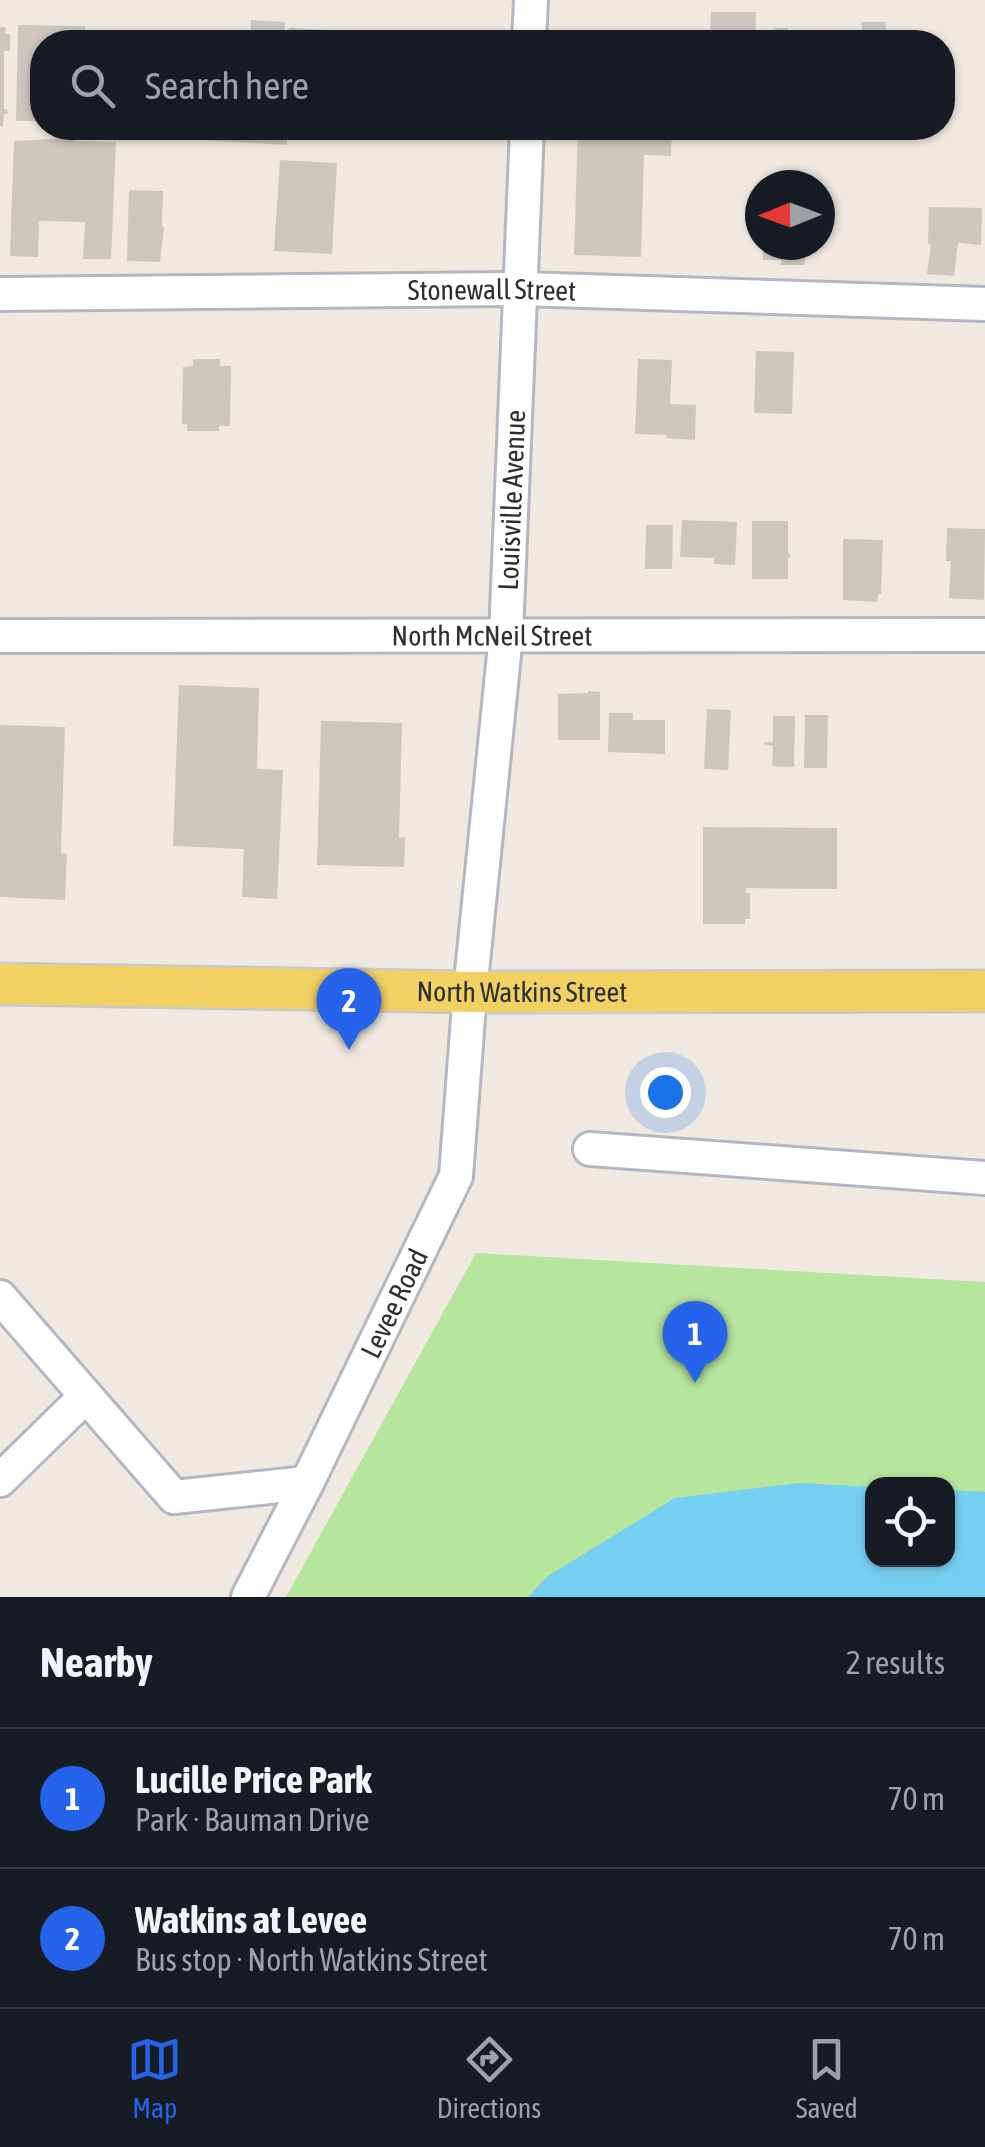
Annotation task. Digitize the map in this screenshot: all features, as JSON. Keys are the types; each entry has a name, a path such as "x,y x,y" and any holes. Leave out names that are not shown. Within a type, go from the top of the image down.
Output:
{"main road":[{"name":"North Watkins Street","path":"0,984 470,992 985,991"}],"street":[{"path":"530,30 531,0"},
{"name":"Louisville Avenue","path":"470,992 506,635 527,140"},
{"name":"Stonewall Street","path":"0,294 522,290 985,304"},
{"name":"North McNeil Street","path":"0,636 985,635"},
{"name":"Levee Road","path":"248,1597 456,1176 470,992"},
{"path":"590,1149 985,1178"},
{"path":"0,1298 174,1497 307,1483"},
{"path":"0,1480 86,1396"}],"green space":[{"path":"476,1253 985,1282 985,1597 286,1597"}],"water":[{"path":"799,1483 865,1487 865,1567 955,1567 955,1490 985,1492 985,1597 528,1597 548,1576 675,1498"}],"building":[{"path":"711,12 756,12 755,30 710,30"},
{"path":"251,20 285,22 285,30 251,30"},
{"path":"862,22 886,22 886,30 862,30"},
{"path":"18,25 85,26 85,30 30,30 30,121 16,121"},
{"path":"0,27 6,27 5,34 10,34 10,51 4,51 4,109 8,114 4,114 3,126 0,126"},
{"path":"200,140 287,140 287,145"},
{"path":"578,140 672,140 671,156 644,155 641,257 574,255"},
{"path":"14,141 116,142 111,259 83,259 85,222 39,221 38,257 10,256"},
{"path":"280,160 337,163 332,254 274,251"},
{"path":"129,190 163,191 160,262 127,261"},
{"path":"929,207 982,208 981,245 958,243 954,276 927,274 931,244"},
{"path":"781,260 805,260 805,265 781,265"},
{"path":"756,351 794,352 792,414 754,413"},
{"path":"193,359 220,359 220,366 231,366 230,426 219,426 219,431 187,431 187,424 182,424 183,367 193,366"},
{"path":"638,359 672,360 670,404 696,405 695,440 635,434"},
{"path":"682,520 737,522 735,565 714,564 714,558 680,557"},
{"path":"752,521 788,521 788,579 752,579"},
{"path":"646,525 673,525 672,569 645,569"},
{"path":"947,528 985,529 984,600 949,598 951,561 946,561"},
{"path":"843,539 883,540 878,602 843,600"},
{"path":"179,685 259,688 257,769 283,770 277,899 242,897 244,849 173,846"},
{"path":"600,692 600,740 558,740 558,694"},
{"path":"707,709 731,710 728,770 704,769"},
{"path":"609,713 633,713 633,720 665,720 665,754 608,752"},
{"path":"805,715 828,715 827,768 804,768"},
{"path":"773,716 795,716 794,767 772,766 773,746 764,742 773,742"},
{"path":"321,721 402,723 399,838 405,837 404,867 317,865"},
{"path":"0,725 65,727 61,853 67,854 65,900 0,897"},
{"path":"703,827 837,828 837,889 746,888 746,893 750,893 750,919 745,919 745,924 703,924"}],"place":[{"name":"Watkins at Levee","path":"349,1050"},
{"name":"Lucille Price Park","path":"695,1383"}]}
